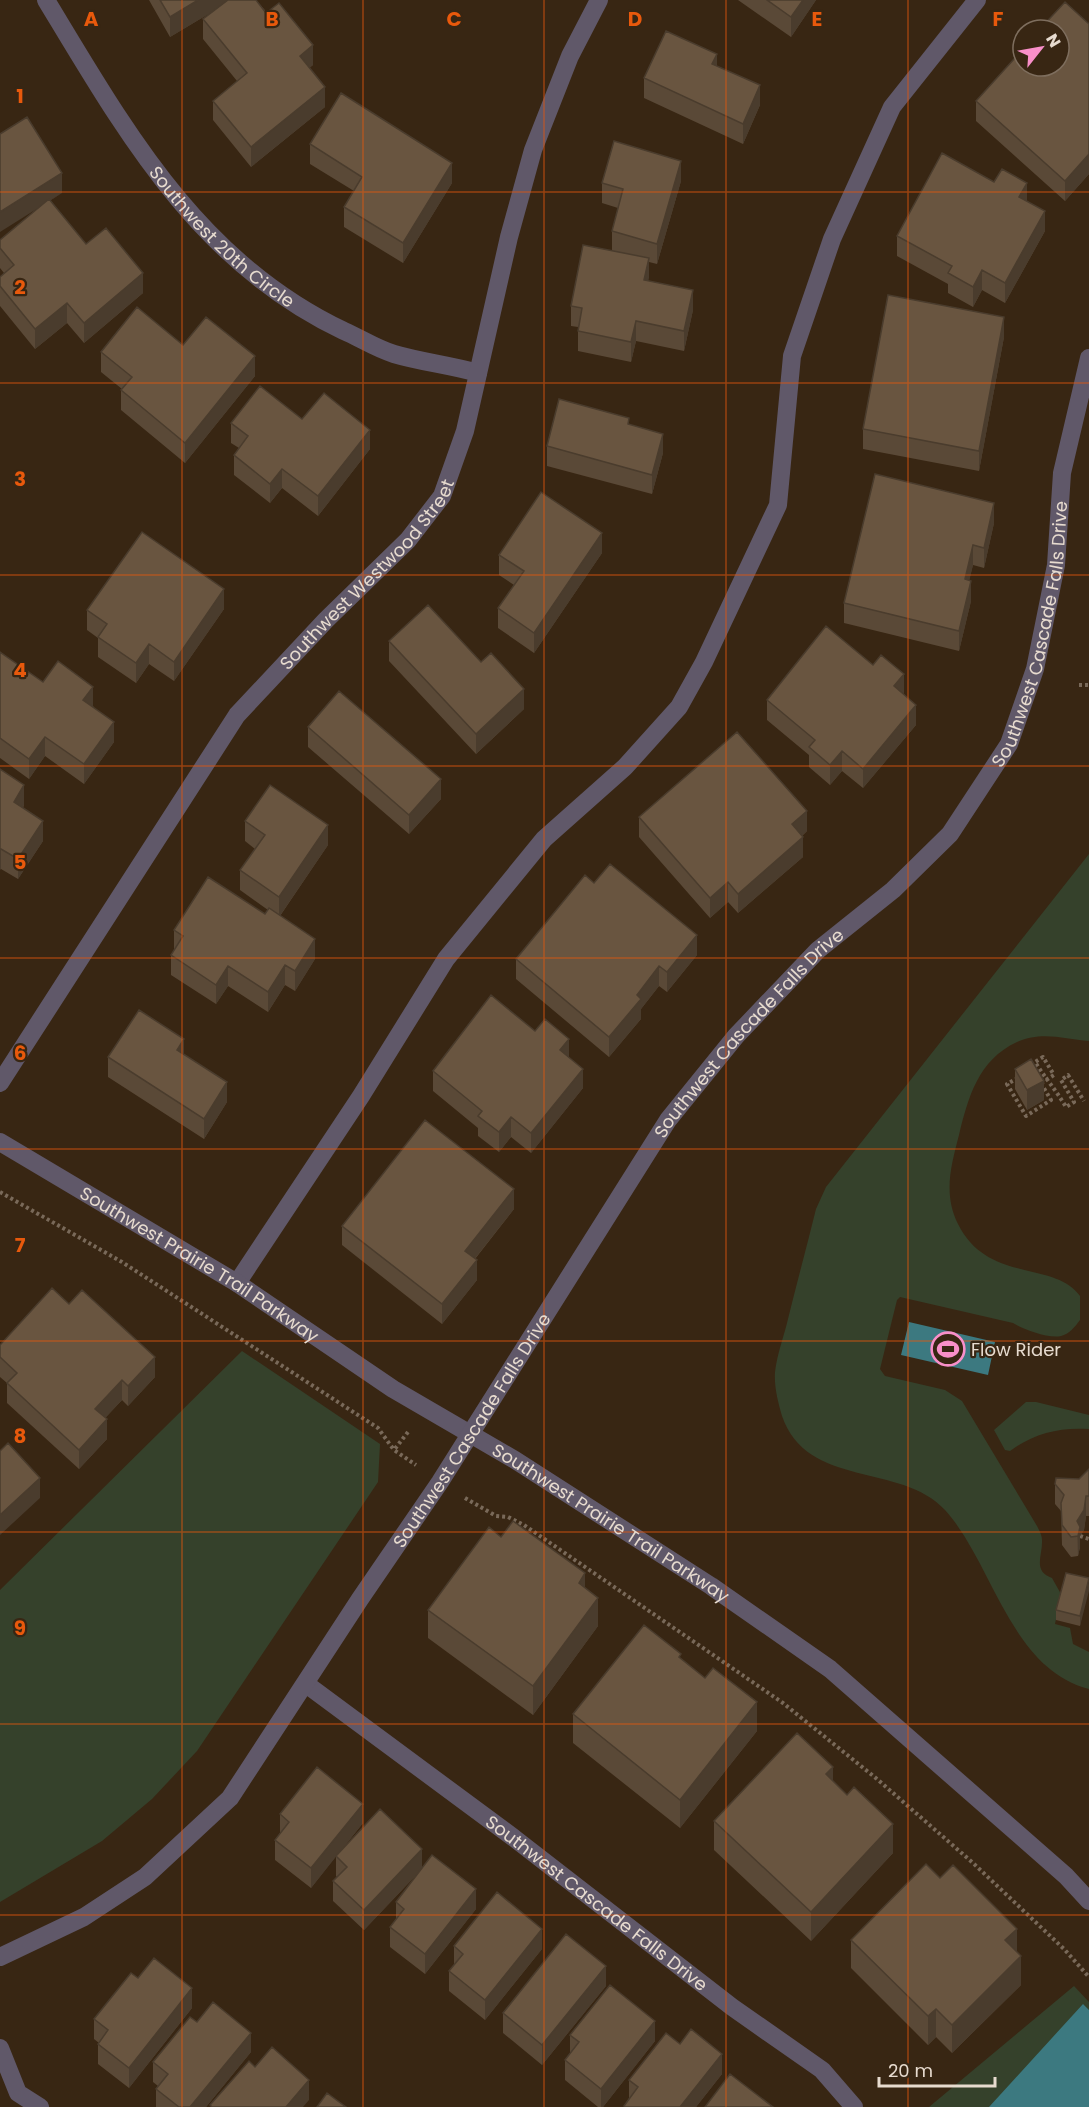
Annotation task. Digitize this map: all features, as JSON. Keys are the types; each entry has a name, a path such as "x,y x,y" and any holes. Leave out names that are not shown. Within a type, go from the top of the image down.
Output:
{"street":[{"name":"Southwest 20th Circle","path":"46,0 123,127 164,184 206,234 258,279 314,317 393,354 478,373"},
{"name":"Southwest Westwood Street","path":"0,1083 237,715 326,620 408,540 442,496 465,431 509,237 533,150 570,56 599,0"},
{"path":"237,1283 361,1096 446,959 544,839 625,767 679,707 714,642 778,505 792,356 832,239 892,107 977,0"},
{"name":"Southwest Cascade Falls Drive","path":"0,1957 84,1917 145,1877 230,1798 360,1599 440,1482 668,1120 736,1036 818,950 893,890 950,834 1009,744 1041,649 1056,565 1062,473 1089,358"},
{"name":"Southwest Prairie Trail Parkway","path":"0,1142 237,1283 393,1389 515,1460 711,1586 830,1669 1066,1876 1089,1901"},
{"name":"Southwest Cascade Falls Drive","path":"306,1684 514,1838 732,2007 822,2070 854,2107"},
{"path":"0,2048 18,2093 40,2107"}],"path":[{"path":"1079,685 1089,685"},
{"path":"1024,1074 1007,1084 1026,1116 1051,1100 1041,1083 1035,1086 1045,1081 1054,1075 1043,1057 1035,1062 1044,1077 1050,1080 1066,1107 1074,1102 1061,1080 1068,1075 1084,1101"},
{"path":"0,1192 122,1262 378,1428 394,1450 440,1482 482,1509 524,1525 783,1703 877,1779 973,1863 1064,1949 1089,1977"},
{"path":"394,1450 426,1407"},
{"path":"1080,1536 1089,1539"}],"green space":[{"path":"1089,854 1089,1041 1035,1037 1017,1042 993,1059 977,1081 966,1107 950,1180 953,1213 971,1243 986,1256 1003,1264 1054,1278 1069,1285 1080,1296 1080,1320 1067,1334 1056,1337 1029,1331 1013,1323 900,1297 897,1300 880,1369 885,1376 945,1390 962,1401 1037,1526 1042,1540 1040,1567 1046,1575 1052,1578 1061,1594 1055,1624 1070,1628 1073,1644 1089,1652 1089,1689 1062,1678 1040,1660 1021,1638 962,1532 945,1510 926,1495 904,1485 833,1465 812,1455 794,1439 782,1416 775,1378 779,1352 816,1209 826,1187"},
{"path":"242,1351 380,1444 378,1482 197,1751 152,1799 102,1841 0,1902 0,1590"},
{"path":"1026,1402 1036,1402 1089,1415 1089,1429 1048,1432 1010,1451 1005,1450 994,1430"},
{"path":"1074,1986 1089,2002 1089,2107 929,2107"}],"water":[{"name":"Flow Rider","path":"909,1322 995,1342 988,1375 901,1355"},
{"path":"1083,2004 1089,2010 1089,2107 989,2107"}],"building":[{"path":"160,0 198,0 170,17"},
{"path":"228,0 256,0 266,13 279,3 313,45 300,56 325,87 251,147 213,101 247,73 203,19"},
{"path":"767,0 803,0 791,17"},
{"path":"1065,2 1089,24 1089,154 1065,181 976,101 1011,62 1011,78 1071,78 1071,18 1050,18"},
{"path":"666,31 717,54 712,64 760,85 743,124 644,78"},
{"path":"341,93 452,163 403,243 344,207 362,177 310,144"},
{"path":"27,117 62,173 0,212 0,134"},
{"path":"614,141 681,161 657,244 612,231 623,189 602,183"},
{"path":"942,153 994,182 1002,169 1027,183 1019,197 1045,211 1005,283 982,270 973,287 948,273 952,266 897,236"},
{"path":"49,199 86,244 106,228 143,273 84,323 67,303 35,329 0,286 0,277 14,265 0,248 0,240"},
{"path":"583,245 649,258 644,280 693,290 684,331 636,321 631,342 578,331 582,308 571,306"},
{"path":"888,295 1004,317 979,451 863,429"},
{"path":"137,307 183,345 206,317 255,356 185,443 121,390 132,377 101,352"},
{"path":"260,386 302,419 324,393 370,430 318,496 282,469 270,484 234,455 248,436 231,423"},
{"path":"559,399 629,418 628,424 663,434 652,475 547,446"},
{"path":"875,474 994,503 984,548 973,545 965,579 971,581 959,631 844,603"},
{"path":"541,492 602,533 534,633 498,608 524,571 499,555"},
{"path":"142,532 224,589 174,662 149,644 136,663 98,637 107,624 87,610"},
{"path":"428,605 481,662 491,653 524,689 476,734 389,641"},
{"path":"826,626 873,665 881,655 904,674 894,686 916,705 863,769 842,751 830,765 809,747 815,740 767,700"},
{"path":"0,652 43,682 58,661 93,687 83,700 114,722 84,764 45,737 29,759 0,738"},
{"path":"339,691 441,779 409,815 308,727"},
{"path":"737,732 807,811 792,824 803,837 738,894 728,882 710,898 639,817"},
{"path":"0,769 24,785 14,802 43,821 18,859 0,850"},
{"path":"270,785 328,825 279,897 240,870 265,835 245,821"},
{"path":"610,864 697,935 667,972 659,966 637,995 641,999 609,1037 516,959 585,875 594,883"},
{"path":"208,877 265,914 269,908 315,939 295,971 285,965 268,992 228,966 216,985 171,955 183,936 174,930"},
{"path":"491,995 535,1031 545,1019 569,1039 560,1050 583,1069 531,1133 511,1117 499,1132 478,1116 482,1111 433,1071"},
{"path":"139,1010 184,1039 177,1050 227,1082 204,1119 108,1057"},
{"path":"1031,1059 1044,1081 1027,1090 1015,1069"},
{"path":"425,1120 514,1189 465,1251 477,1260 442,1304 342,1226"},
{"path":"52,1288 69,1304 82,1290 155,1357 128,1386 122,1380 95,1409 107,1419 79,1450 7,1383 17,1373 0,1357 0,1345"},
{"path":"8,1443 40,1478 0,1515 0,1451"},
{"path":"1089,1469 1089,1496 1086,1496 1084,1510 1077,1521 1080,1527 1078,1536 1071,1537 1062,1525 1061,1503 1064,1495 1055,1484 1056,1478 1079,1479"},
{"path":"513,1521 585,1573 579,1583 598,1598 533,1686 428,1610 489,1527 501,1537"},
{"path":"1066,1573 1089,1578 1080,1616 1056,1610"},
{"path":"644,1625 681,1654 679,1657 705,1678 713,1668 757,1702 680,1800 573,1714"},
{"path":"797,1733 833,1767 826,1774 847,1795 854,1787 893,1824 811,1912 714,1821"},
{"path":"317,1767 363,1804 311,1868 275,1840 289,1822 280,1814"},
{"path":"380,1809 422,1849 364,1910 333,1881 347,1867 336,1856"},
{"path":"432,1855 476,1889 425,1954 390,1927 404,1909 396,1902"},
{"path":"926,1864 940,1878 953,1865 1017,1929 1005,1940 1021,1956 952,2025 936,2009 928,2016 851,1940"},
{"path":"497,1892 542,1929 485,2000 449,1971 463,1954 454,1946"},
{"path":"566,1934 606,1966 542,2045 503,2013"},
{"path":"154,1958 192,1988 129,2068 98,2044 108,2030 94,2019 131,1973 138,1978"},
{"path":"610,1985 655,2021 601,2089 565,2060 579,2042 570,2035"},
{"path":"213,2002 251,2033 190,2107 179,2107 156,2089 168,2074 153,2062 190,2017 197,2022"},
{"path":"691,2029 722,2054 680,2107 625,2107 638,2087 629,2080 666,2033 680,2044"},
{"path":"272,2047 309,2080 286,2107 212,2107 210,2105 249,2061 255,2067"},
{"path":"730,2074 773,2107 705,2107"},
{"path":"327,2093 346,2107 317,2107"}],"place":[{"name":"Flow Rider","path":"948,1349"}]}
